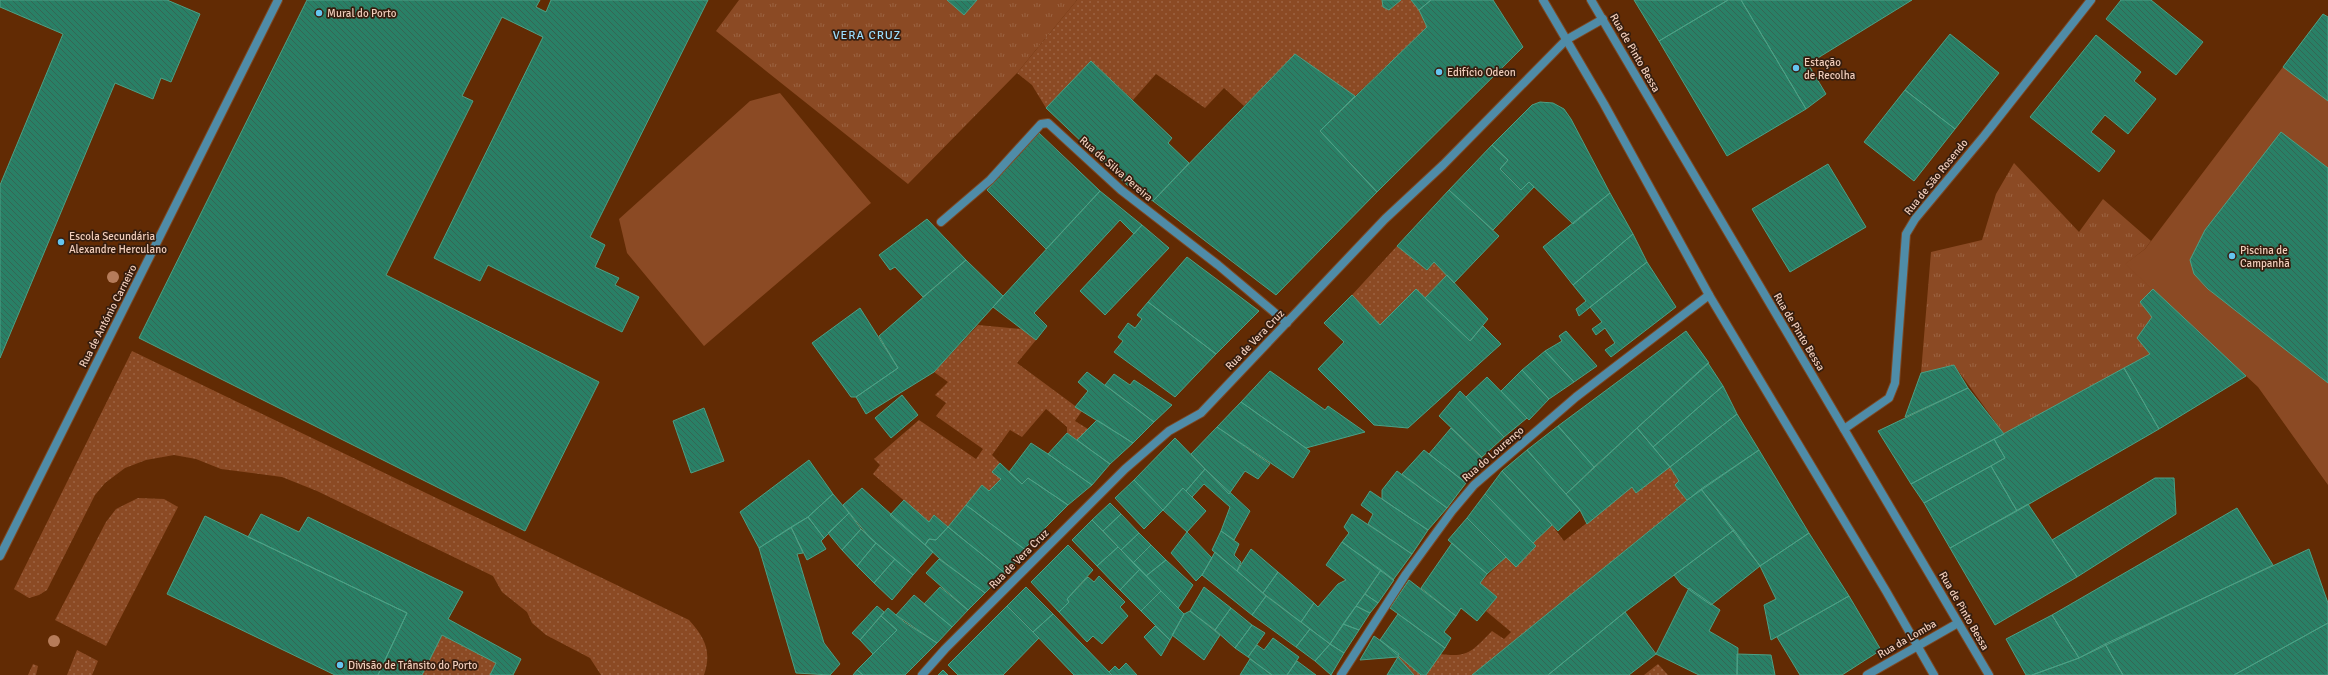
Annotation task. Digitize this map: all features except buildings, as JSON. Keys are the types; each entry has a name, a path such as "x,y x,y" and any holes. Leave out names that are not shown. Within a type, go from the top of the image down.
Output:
{"street":[{"name":"Rua de António Carneiro","path":"0,556 278,0"},
{"path":"1543,0 1709,295 1934,675"},
{"name":"Rua de Pinto Bessa","path":"1591,0 1989,675"},
{"name":"Rua de São Rosendo","path":"1844,429 1889,398 1895,383 1906,234 1915,219 1984,136 2091,0"},
{"name":"Rua de Vera Cruz","path":"922,675 945,649 1125,469 1169,431 1201,414 1385,219 1443,165 1566,40 1602,19"},
{"name":"Rua de Silva Pereira","path":"941,222 990,180 1041,124 1048,123 1121,190 1218,265 1287,323"},
{"name":"Rua do Lourenço","path":"1342,675 1406,574 1452,511 1474,485 1576,397 1709,295"},
{"name":"Rua da Lomba","path":"1867,675 1916,645 1958,622"}],"green space":[{"path":"739,0 1077,0 1017,73 908,184 716,31"},
{"path":"1077,0 1382,0 1383,7 1389,10 1401,0 1411,0 1419,10 1427,27 1355,96 1295,54 1244,106 1224,88 1205,108 1156,74 1133,100 1091,61 1046,108 1032,85 1017,73"},
{"name":"Piscina de Campanhã","path":"2323,14 2328,17 2328,485 2258,387 2125,264 2145,249"},
{"path":"780,93 871,203 704,346 627,253 619,219 750,101"},
{"path":"2014,163 2079,232 2103,199 2151,241 2145,249 2126,264 2153,289 2140,302 2152,317 2137,338 2150,354 2004,434 1954,365 1921,373 1931,252 1982,240 1996,194"},
{"path":"1397,246 1427,270 1434,262 1447,275 1425,298 1416,289 1380,325 1352,295"},
{"path":"978,325 1022,329 1036,340 1017,363 1082,411 1075,421 1088,429 1077,440 1067,433 1067,427 1046,409 1022,437 1010,430 992,455 1000,463 993,472 1001,479 989,491 982,485 948,527 935,515 929,522 873,474 880,465 874,459 919,420 976,459 983,449 936,416 946,403 935,395 948,382 934,372"},
{"path":"132,351 689,620 706,645 707,659 704,675 601,675 590,658 546,635 532,623 527,612 502,592 493,576 317,491 282,477 221,469 196,459 174,455 146,460 125,468 105,483 95,495 47,590 39,595 29,598 14,589"},
{"path":"1670,467 1679,481 1676,485 1687,500 1472,675 1426,675 1440,654 1464,654 1480,644 1492,631 1504,639 1511,632 1486,611 1497,597 1480,583 1506,557 1516,567 1536,546 1533,543 1552,525 1564,541 1632,487 1636,493"},
{"path":"138,498 164,499 178,507 106,646 55,620 106,522 116,509"},
{"path":"442,635 496,663 490,675 422,675"},
{"path":"77,650 98,661 92,675 67,675"},
{"path":"1399,654 1421,675 1414,675 1398,657"},
{"path":"33,664 38,666 36,675 28,675"},
{"path":"1658,664 1668,675 1644,675"}],"place":[{"name":"Mural do Porto","path":"319,13"},
{"name":"Estação de Recolha","path":"1796,68"},
{"name":"Edifício Odeon","path":"1439,72"},
{"name":"Escola Secundária Alexandre Herculano","path":"61,242"},
{"name":"Piscina de Campanhã","path":"2232,256"},
{"name":"Divisão de Trânsito do Porto","path":"340,665"}],"district":[{"name":"VERA CRUZ","path":"867,35"}]}
